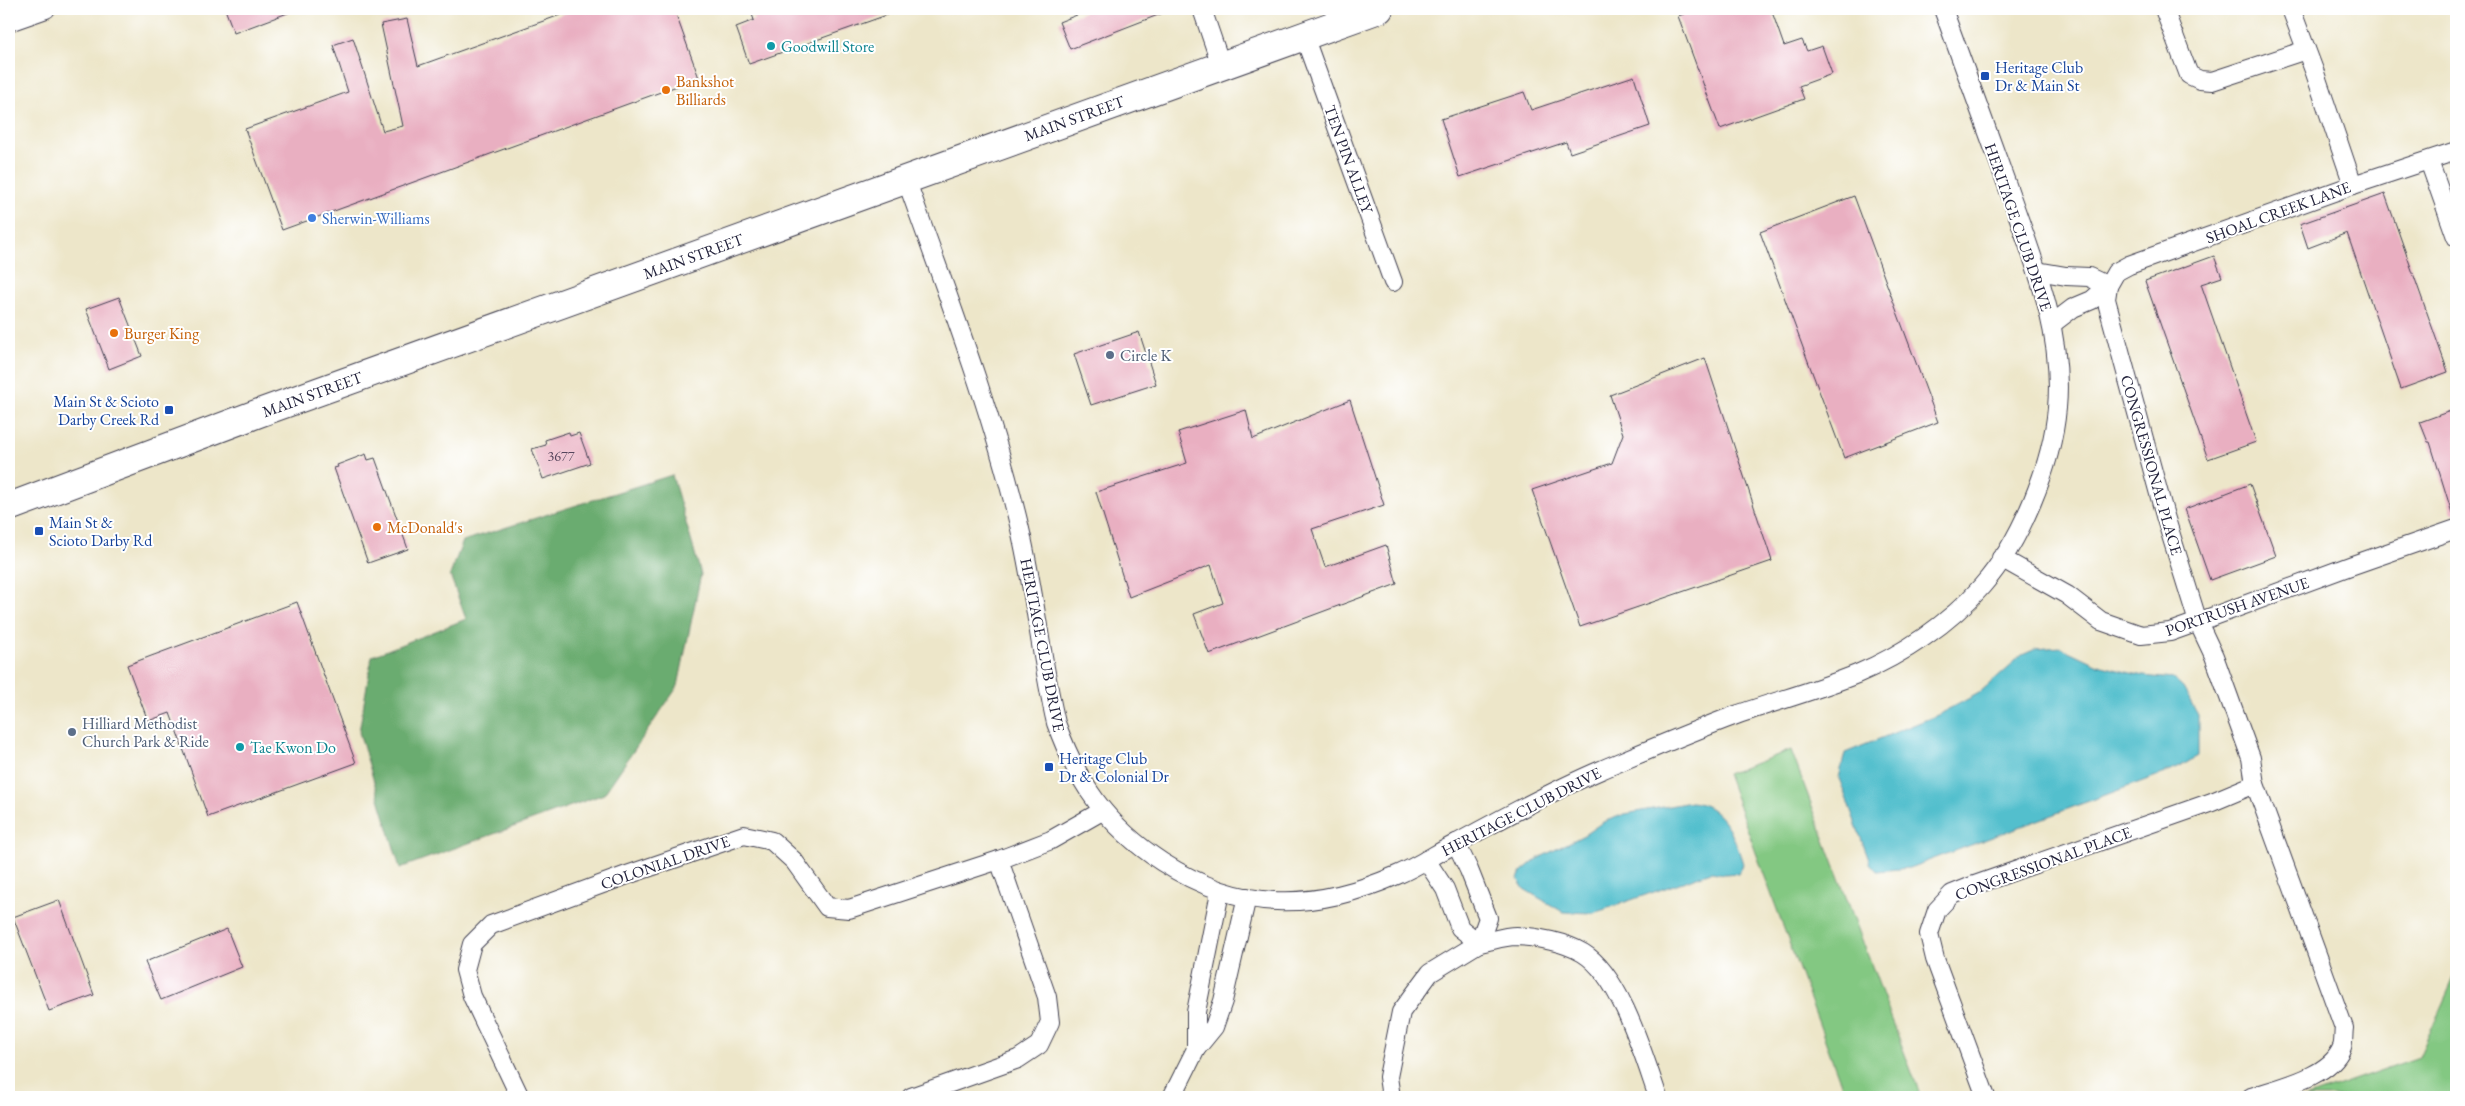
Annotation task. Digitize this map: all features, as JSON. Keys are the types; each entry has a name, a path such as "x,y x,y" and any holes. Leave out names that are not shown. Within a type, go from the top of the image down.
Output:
{"main road":[{"name":"MAIN STREET","path":"9,507 268,410 1379,9"}],"street":[{"path":"9,22 46,9"},
{"path":"1202,9 1221,65"},
{"name":"HERITAGE CLUB DRIVE","path":"906,179 967,351 1007,478 1020,530 1056,723 1074,767 1102,811 1122,833 1144,850 1186,877 1220,892 1247,897 1288,902 1316,901 1379,882 1426,860 1564,786 1664,743 1742,713 1856,674 1885,660 1922,638 1952,614 1982,585 2001,558 2026,516 2041,479 2050,447 2057,408 2057,355 2052,324 2037,271 1943,9"},
{"path":"2164,9 2189,75 2200,80 2212,81 2306,50"},
{"path":"2291,9 2353,185"},
{"name":"TEN PIN ALLEY","path":"1304,36 1393,282"},
{"name":"SHOAL CREEK LANE","path":"2052,324 2073,308 2092,300 2108,286 2116,272 2129,265 2353,185 2430,162 2456,151"},
{"path":"2430,162 2456,237"},
{"path":"2037,271 2066,276 2089,277 2108,286"},
{"name":"CONGRESSIONAL PLACE","path":"2108,286 2106,299 2165,516 2198,622 2214,656 2251,758 2255,784 2344,1028 2342,1047 2330,1066 2310,1076 2251,1097"},
{"name":"PORTRUSH AVENUE","path":"2001,558 2067,595 2101,621 2141,634 2170,632 2456,529"},
{"name":"CONGRESSIONAL PLACE","path":"1986,1097 1935,959 1929,934 1937,910 1952,894 1972,886 2212,802 2255,784"},
{"name":"COLONIAL DRIVE","path":"520,1097 472,996 465,970 472,944 491,925 627,875 744,835 772,841 794,861 827,907 849,909 999,860 1051,840 1102,811"},
{"path":"1456,843 1488,918 1479,944"},
{"path":"911,1097 1018,1059 1039,1045 1050,1022 1047,997 999,860"},
{"path":"1426,860 1445,889 1460,928 1479,944"},
{"path":"1196,1049 1196,1012 1220,892"},
{"path":"1172,1097 1196,1049 1214,1027 1223,1001 1247,897"},
{"path":"1391,1097 1388,1077 1401,1012 1430,973 1479,944 1516,936 1558,943 1584,953 1604,972 1632,1023 1658,1097"}],"green space":[{"path":"672,475 701,574 678,686 604,794 400,868 359,732 372,656 466,619 450,575 463,541"},
{"path":"1791,750 1921,1097 1846,1097 1727,774"},
{"path":"2456,973 2456,1097 2305,1097 2419,1057"}],"water":[{"path":"2060,647 2098,665 2143,676 2173,679 2183,688 2198,715 2198,756 2178,768 1909,868 1877,871 1870,863 1839,778 1845,753 1940,714 1979,693 2022,655 2036,649"},
{"path":"1691,802 1702,804 1711,809 1726,824 1736,843 1743,864 1738,873 1711,872 1594,913 1563,912 1524,889 1518,879 1521,872 1535,860 1584,835 1603,822 1625,814"}],"building":[{"path":"225,9 292,9 293,11 234,33"},
{"path":"577,9 674,9 699,78 282,230 245,129 348,92 333,45 353,38 383,131 403,126 381,24 407,19 418,66"},
{"name":"Goodwill Store","path":"750,9 897,9 898,11 749,64 736,27 754,20"},
{"path":"1092,9 1171,10 1070,49 1059,22"},
{"path":"1698,9 1771,9 1784,46 1802,40 1807,51 1822,46 1832,74 1799,86 1804,99 1720,129 1678,16"},
{"path":"1634,76 1650,126 1570,153 1566,142 1460,177 1441,119 1524,92 1531,110"},
{"path":"2385,194 2448,372 2401,389 2347,233 2308,248 2300,224"},
{"path":"1854,196 1938,422 1844,458 1760,232"},
{"path":"2214,256 2222,277 2201,284 2256,442 2208,459 2145,281"},
{"name":"Burger King","path":"119,297 142,356 109,369 86,309"},
{"path":"1139,332 1156,384 1091,405 1074,354"},
{"path":"1705,358 1772,561 1580,627 1532,490 1612,463 1623,434 1610,395"},
{"path":"1350,400 1384,505 1312,529 1325,567 1386,545 1397,584 1209,654 1194,614 1223,603 1211,565 1129,597 1096,492 1187,463 1178,432 1246,410 1253,439"},
{"path":"2456,409 2456,513 2452,513 2430,442 2428,442 2420,422"},
{"path":"569,432 570,436 579,433 590,463 543,479 532,449 546,445 545,440"},
{"name":"McDonald's","path":"366,454 368,460 375,458 408,549 368,563 334,468 338,467 337,465"},
{"path":"2250,484 2276,556 2210,580 2185,509"},
{"path":"297,602 356,763 208,817 170,713 148,721 127,665"},
{"path":"59,900 94,995 49,1011 13,917"},
{"path":"227,929 242,967 161,1000 145,962"}],"place":[{"name":"Goodwill Store","path":"771,46"},
{"name":"Heritage Club Dr & Main St","path":"1985,76"},
{"name":"Bankshot Billiards","path":"666,90"},
{"name":"Sherwin-Williams","path":"312,218"},
{"name":"Burger King","path":"114,333"},
{"name":"Circle K","path":"1110,355"},
{"name":"Main St & Scioto Darby Creek Rd","path":"169,410"},
{"name":"McDonald's","path":"377,527"},
{"name":"Main St & Scioto Darby Rd","path":"39,531"},
{"name":"Hilliard Methodist Church Park & Ride","path":"72,732"},
{"name":"Tae Kwon Do","path":"240,747"},
{"name":"Heritage Club Dr & Colonial Dr","path":"1049,767"}]}
